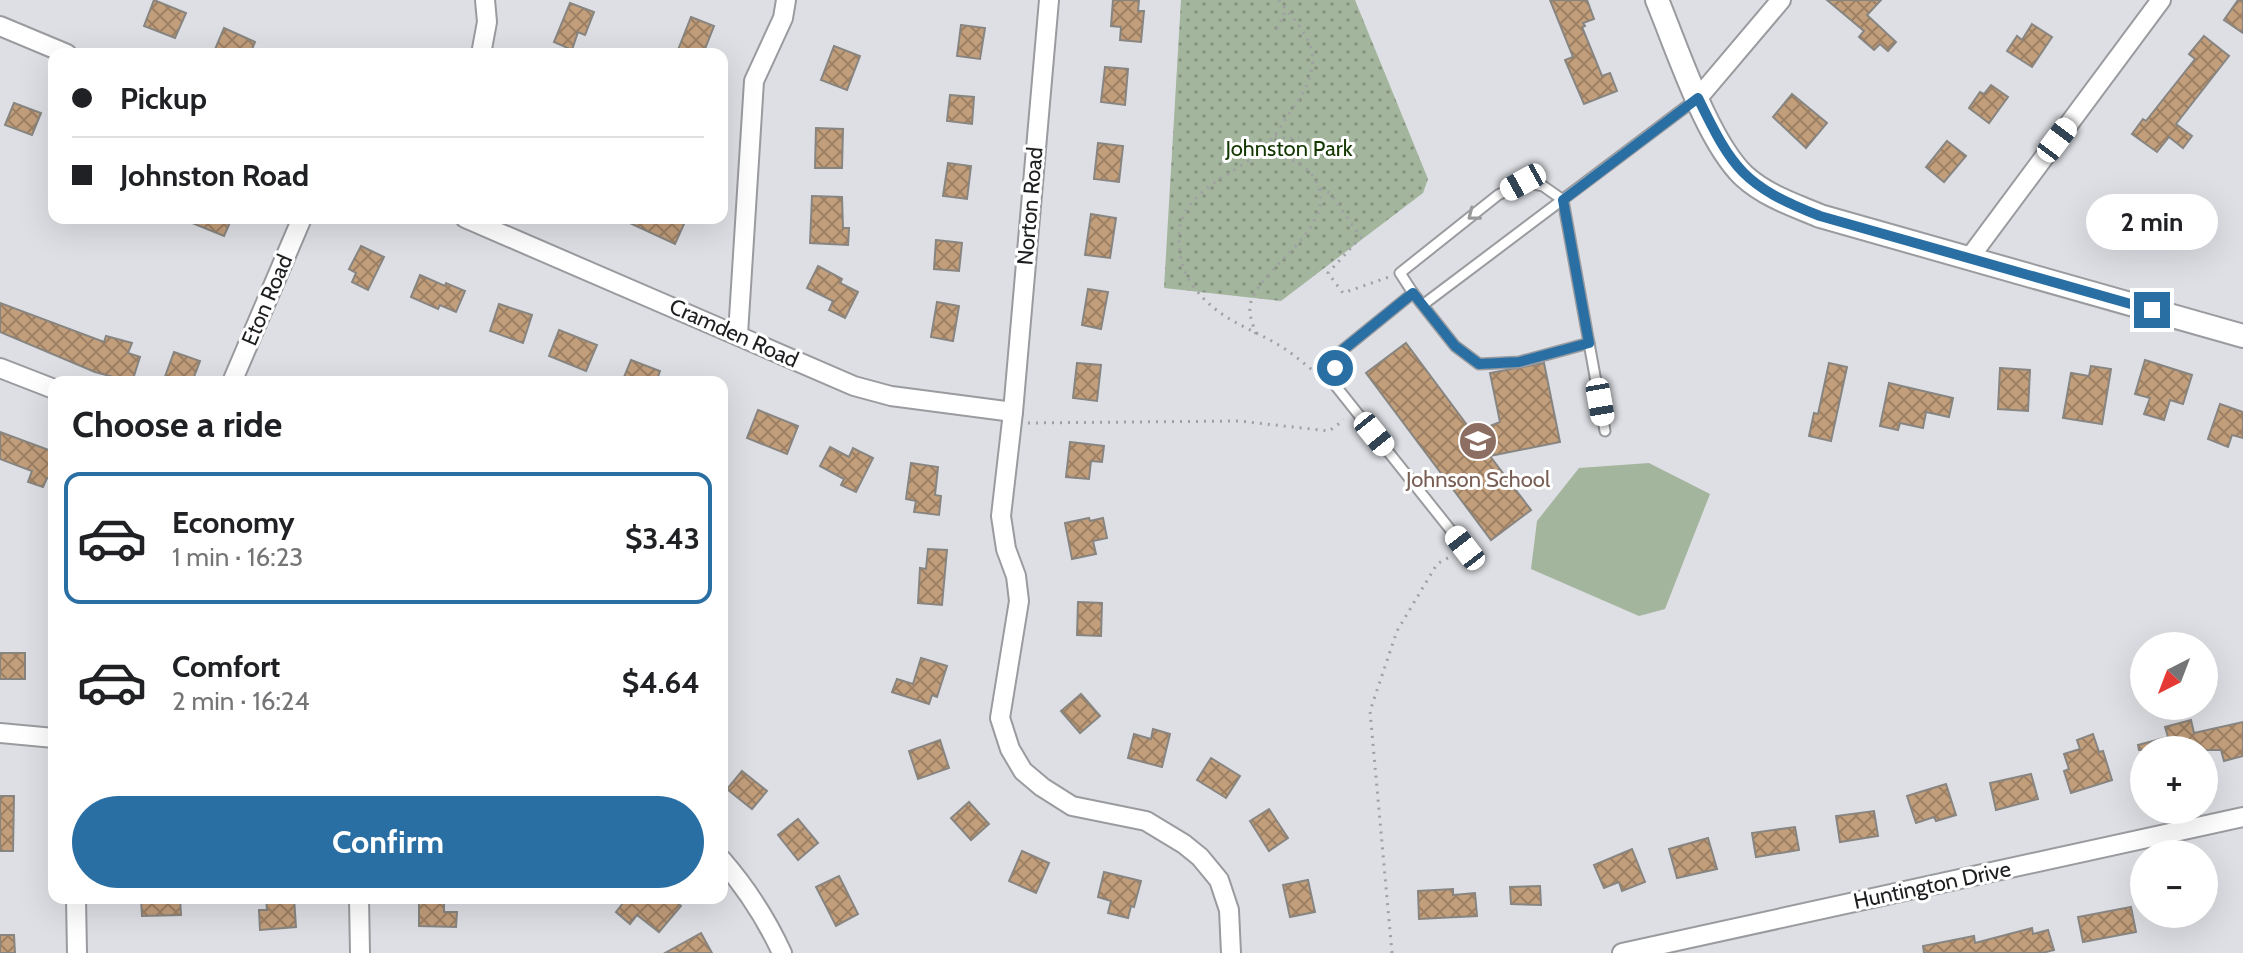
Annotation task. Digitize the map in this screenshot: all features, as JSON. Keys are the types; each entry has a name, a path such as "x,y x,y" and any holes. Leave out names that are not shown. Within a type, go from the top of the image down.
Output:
{"street":[{"path":"482,48 487,22 485,0"},
{"path":"738,334 754,81 783,18 786,0"},
{"name":"Norton Road","path":"1049,0 1001,516 1019,601 1000,718 1010,749 1023,771 1072,806 1146,821 1200,857 1219,880 1229,910 1231,953"},
{"path":"1657,0 1722,148 1744,176 1776,198 1820,216 2243,336"},
{"path":"1698,98 1781,0"},
{"path":"1970,257 2161,0"},
{"path":"0,26 53,48"},
{"name":"Eton Road","path":"235,376 299,224"},
{"name":"Cramden Road","path":"479,224 854,386 891,396 1012,418"},
{"path":"0,368 48,387"},
{"path":"0,733 48,737"},
{"name":"Huntington Drive","path":"1622,953 2243,817"},
{"path":"728,867 769,923 782,953"},
{"path":"76,904 77,953"},
{"path":"359,904 360,953"}],"lane":[{"path":"1424,304 1698,98"},
{"path":"1589,343 1519,362 1479,364 1455,346 1400,273 1498,195 1523,182 1543,186 1563,200 1589,343 1605,431"},
{"path":"1413,293 1339,353 1335,385 1465,548"}],"path":[{"path":"1279,0 1312,50 1312,68 1305,90 1275,135 1258,154 1190,202 1182,217 1180,261 1193,285 1213,308 1238,326 1280,346 1335,385"},
{"path":"1277,29 1286,10"},
{"path":"1275,135 1287,139 1299,138"},
{"path":"1256,334 1250,302 1258,288 1311,225 1320,206 1320,189 1312,174 1284,157 1258,154"},
{"path":"1320,189 1330,193 1361,237 1328,273 1343,293 1400,273"},
{"path":"1012,418 1239,421 1329,431 1356,411"},
{"path":"1392,953 1370,711 1397,631 1437,564 1465,548"}],"green space":[{"name":"Johnston Park","path":"1181,0 1355,0 1428,179 1423,193 1281,301 1164,288"},
{"path":"1649,463 1710,494 1665,609 1639,616 1531,569 1537,521 1579,468"}],"building":[{"path":"154,0 186,13 175,38 144,26"},
{"path":"1113,0 1139,0 1138,11 1144,11 1141,42 1120,40 1121,27 1111,26"},
{"path":"1550,0 1587,0 1594,19 1583,23 1585,26 1582,27 1602,76 1610,73 1617,91 1584,104 1565,60 1573,57"},
{"path":"1827,0 1881,0 1867,15 1896,42 1888,51 1880,44 1874,50 1859,37 1864,31"},
{"path":"2238,0 2243,0 2243,33 2224,20"},
{"path":"570,3 594,12 585,35 578,32 573,48 554,42"},
{"path":"691,17 714,26 705,48 679,48"},
{"path":"2032,24 2052,37 2032,67 2007,51 2017,36 2022,40"},
{"path":"961,25 985,28 980,59 957,56"},
{"path":"224,28 255,42 252,48 216,48"},
{"path":"2204,36 2229,56 2176,124 2192,136 2183,148 2169,137 2157,152 2132,134 2195,59 2189,54"},
{"path":"834,46 860,56 847,90 821,80"},
{"path":"1105,67 1128,69 1125,105 1101,102"},
{"path":"1991,85 2008,97 1989,123 1969,108 1980,92 1984,94"},
{"path":"1792,94 1827,123 1806,148 1773,117"},
{"path":"950,95 974,97 972,124 947,121"},
{"path":"14,103 41,113 32,135 5,125"},
{"path":"816,128 843,129 842,168 815,168"},
{"path":"1947,141 1966,156 1944,182 1926,167"},
{"path":"1098,143 1123,146 1119,182 1094,179"},
{"path":"948,163 971,166 967,199 943,196"},
{"path":"812,196 842,197 843,228 849,228 848,245 810,243"},
{"path":"1091,214 1116,218 1110,258 1085,255"},
{"path":"195,224 229,224 224,236"},
{"path":"632,224 684,224 675,244"},
{"path":"936,240 962,243 959,271 934,269"},
{"path":"361,246 384,257 368,290 352,282 356,273 349,269"},
{"path":"818,266 858,292 845,318 829,310 833,301 807,288"},
{"path":"420,275 465,291 456,312 440,305 438,309 411,297"},
{"path":"1088,289 1108,292 1101,329 1082,325"},
{"path":"937,302 959,306 953,341 931,337"},
{"path":"0,303 104,342 106,336 132,343 128,353 140,357 134,376 110,376 0,332"},
{"path":"499,304 532,315 523,343 490,331"},
{"path":"559,330 597,345 586,371 549,356"},
{"path":"1406,343 1473,433 1500,422 1490,373 1544,363 1560,442 1490,456 1531,510 1491,540 1366,373"},
{"path":"174,352 200,361 194,376 165,376"},
{"path":"631,360 660,371 658,376 624,376"},
{"path":"2145,360 2192,375 2183,404 2170,400 2164,420 2144,414 2150,398 2135,394"},
{"path":"1077,363 1101,365 1097,401 1073,398"},
{"path":"1829,363 1847,367 1831,441 1809,436 1814,413 1818,414"},
{"path":"2091,366 2111,369 2102,424 2063,418 2071,373 2089,376"},
{"path":"2000,368 2030,370 2028,411 1998,409"},
{"path":"1889,383 1953,398 1949,417 1926,412 1923,428 1900,423 1898,430 1880,426"},
{"path":"2220,404 2243,412 2243,438 2232,435 2228,447 2208,439"},
{"path":"758,410 798,426 787,454 747,438"},
{"path":"0,432 48,450 48,478 43,487 28,482 32,471 0,459"},
{"path":"1070,442 1104,446 1102,462 1091,461 1089,479 1066,477"},
{"path":"830,447 849,457 853,448 873,458 856,492 841,485 844,479 820,466"},
{"path":"911,463 938,467 935,495 941,496 939,515 914,512 916,501 906,499"},
{"path":"1089,518 1090,521 1103,518 1107,538 1093,541 1096,554 1072,559 1065,523"},
{"path":"928,549 947,550 942,605 918,603 920,568 926,569"},
{"path":"1078,602 1102,603 1101,636 1077,635"},
{"path":"0,653 25,653 25,679 0,679"},
{"path":"921,658 947,666 937,697 932,695 929,704 892,692 897,679 913,684"},
{"path":"1081,694 1100,716 1080,733 1061,711"},
{"path":"2191,720 2194,733 2243,722 2243,756 2224,761 2221,750 2218,750 2218,736 2168,736 2165,727"},
{"path":"1153,729 1170,734 1162,767 1128,758 1134,734 1151,739"},
{"path":"2093,734 2099,752 2103,751 2112,780 2071,793 2064,771 2069,769 2064,754 2080,749 2077,740"},
{"path":"940,740 949,768 918,779 909,751"},
{"path":"1211,758 1240,776 1226,798 1197,780"},
{"path":"742,771 767,791 752,809 728,788"},
{"path":"2031,774 2038,799 1996,810 1990,783"},
{"path":"1946,784 1956,815 1916,823 1907,796"},
{"path":"0,796 14,796 13,851 0,851"},
{"path":"969,802 989,824 971,840 951,818"},
{"path":"1269,809 1288,838 1269,851 1250,821"},
{"path":"1874,811 1878,836 1840,842 1836,816"},
{"path":"798,819 818,843 798,860 778,835"},
{"path":"1795,827 1799,850 1756,857 1752,833"},
{"path":"1708,838 1717,869 1677,878 1669,849"},
{"path":"1632,849 1645,882 1622,891 1619,882 1604,888 1594,865"},
{"path":"1022,851 1049,863 1036,893 1009,881"},
{"path":"1104,872 1141,881 1128,918 1108,913 1111,901 1098,897"},
{"path":"839,876 858,914 836,926 816,887"},
{"path":"1308,880 1315,912 1290,917 1283,885"},
{"path":"1540,886 1541,905 1511,904 1510,887"},
{"path":"1453,889 1453,895 1475,893 1477,916 1419,919 1418,891"},
{"path":"141,904 180,904 181,915 142,916"},
{"path":"266,904 294,904 296,927 260,930 259,910 267,910"},
{"path":"419,904 444,904 444,912 457,912 456,927 419,926"},
{"path":"622,904 681,906 659,932 637,915 630,924 616,912"},
{"path":"2130,907 2130,928 2135,928 2136,932 2083,942 2078,917"},
{"path":"2032,928 2033,934 2048,930 2054,950 2042,953 1924,953 1923,946 1974,936 1975,943"},
{"path":"701,933 712,953 665,953"},
{"path":"0,935 14,935 15,953 0,953"}],"place":[{"name":"Johnson School","path":"1478,441"}],"route":[{"path":"1335,368 1339,353 1413,293 1455,346 1479,364 1519,362 1589,343 1563,200 1698,98 1722,148 1744,176 1776,198 1820,216 2152,310"}]}
